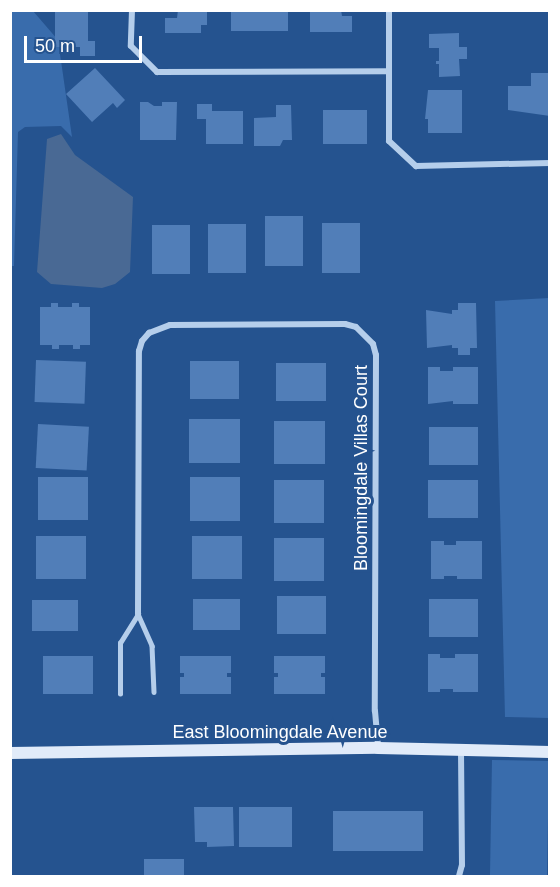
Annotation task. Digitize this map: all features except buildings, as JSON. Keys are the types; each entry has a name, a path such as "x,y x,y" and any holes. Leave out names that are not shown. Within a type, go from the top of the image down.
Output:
{"main road":[{"name":"East Bloomingdale Avenue","path":"10,753 378,748 549,752"}],"street":[{"path":"132,10 131,46 157,72 389,72"},
{"path":"389,10 389,141 416,166 549,163"},
{"name":"Bloomingdale Villas Court","path":"138,614 139,351 142,341 149,333 170,325 345,324 356,327 373,344 376,355 375,711 378,748"},
{"path":"459,876 462,865 461,750"}],"lane":[{"path":"138,614 152,646 153,692"},
{"path":"120,694 120,643 138,614"}],"shaded area":[{"path":"10,11 33,11 58,40 72,137 61,126 25,127 18,132 14,266 10,266"},
{"path":"61,134 75,155 133,197 130,272 115,284 102,288 51,284 37,272 47,139"},
{"path":"549,298 549,718 505,717 495,301"},
{"path":"492,760 549,761 547,876 490,876"}]}
